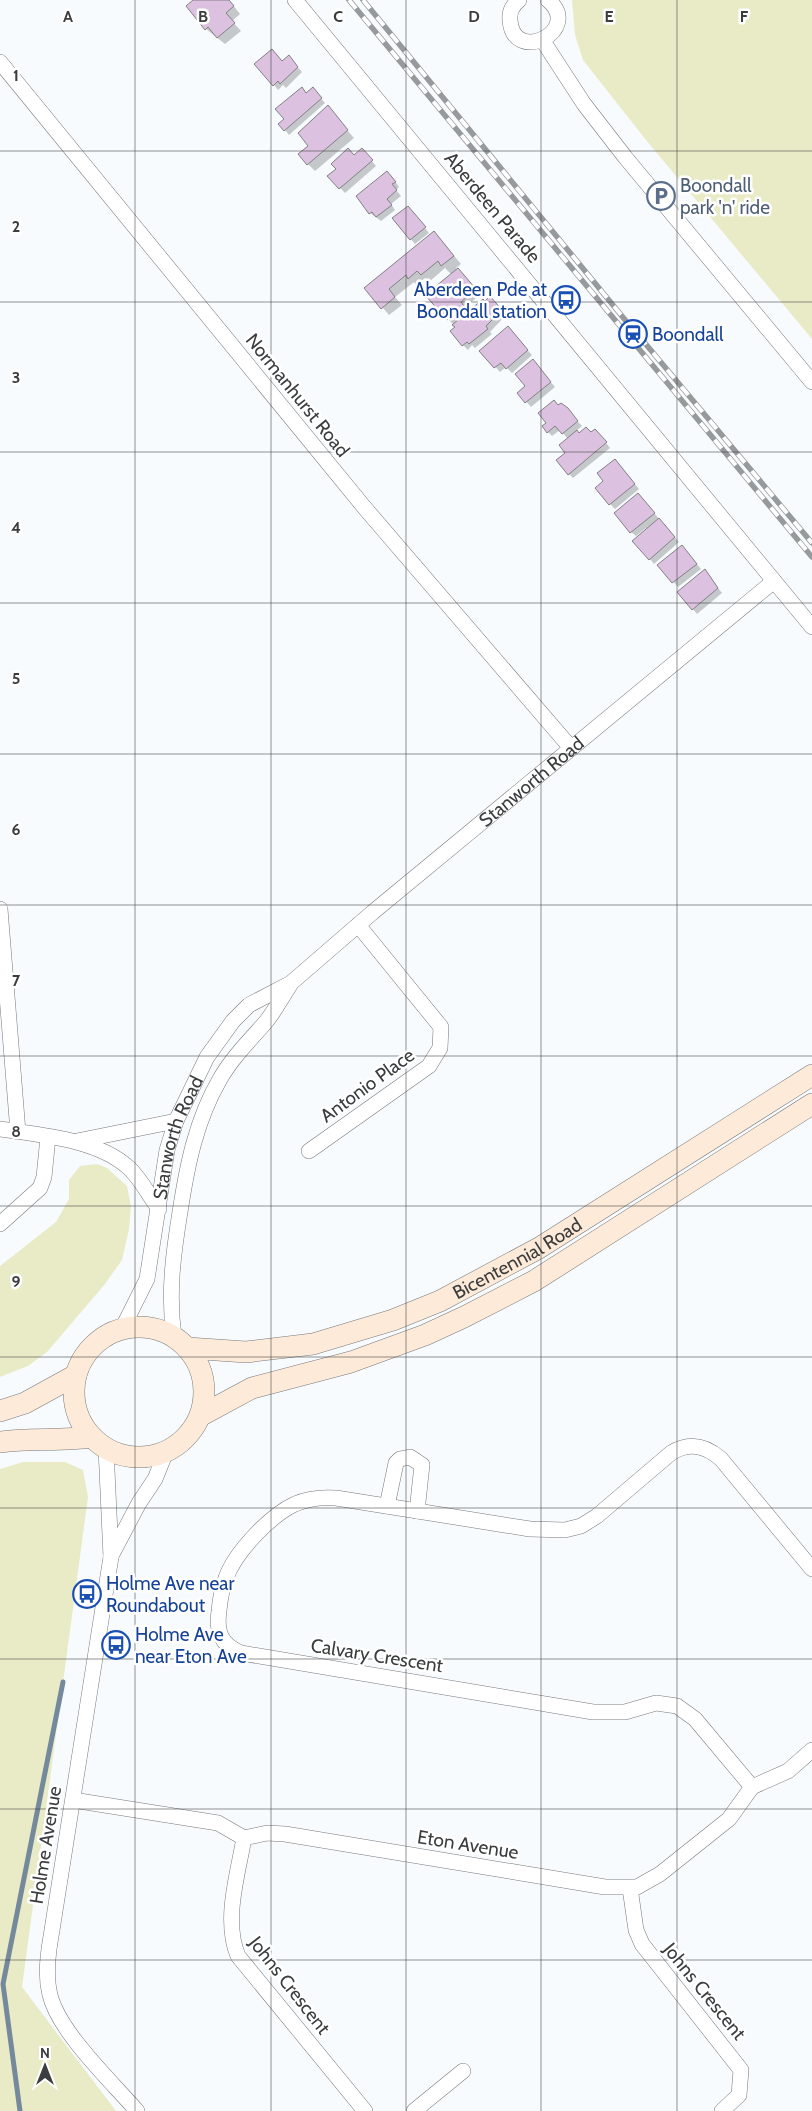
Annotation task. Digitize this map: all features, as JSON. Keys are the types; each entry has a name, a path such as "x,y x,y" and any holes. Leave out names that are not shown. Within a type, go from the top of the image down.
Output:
{"main road":[{"name":"Bicentennial Road","path":"181,1342 246,1352 314,1344 393,1320 440,1301 539,1248 812,1075"},
{"name":"Bicentennial Road","path":"200,1416 252,1388 351,1362 425,1335 464,1317 534,1281 812,1104"},
{"path":"149,1328 181,1342 198,1363 204,1380 204,1398 200,1416 192,1431 180,1443 166,1452 146,1457 125,1456 99,1442 80,1419 74,1397 76,1375 82,1359 106,1335 122,1329 149,1328"},
{"path":"0,1411 24,1403 76,1375"},
{"path":"0,1442 24,1439 99,1442"}],"street":[{"name":"Aberdeen Parade","path":"295,0 812,627"},
{"path":"519,0 512,9 510,17 514,32 527,42 543,40 554,30 557,23 555,8 548,0"},
{"path":"543,40 584,104 625,157 812,382"},
{"name":"Normanhurst Road","path":"0,62 364,507 571,748"},
{"name":"Stanworth Road","path":"122,1329 146,1279 167,1150 176,1121 207,1056 233,1021 250,1005 291,983 358,925 774,581"},
{"path":"0,909 18,1132"},
{"name":"Antonio Place","path":"309,1151 430,1066 440,1048 441,1027 358,925"},
{"name":"Stanworth Road","path":"181,1342 170,1300 172,1266 185,1179 195,1137 208,1100 221,1078 236,1055 266,1021 291,983"},
{"path":"77,1141 176,1121"},
{"path":"0,1129 77,1141 124,1164 158,1209"},
{"path":"0,1224 40,1188 44,1177 48,1137"},
{"name":"Holme Avenue","path":"99,1442 111,1556 46,1969 53,2006 68,2031 137,2111"},
{"name":"Calvary Crescent","path":"752,1787 695,1719 686,1711 672,1705 656,1703 625,1712 593,1712 257,1656 231,1649 224,1643 218,1628 226,1577 240,1554 272,1520 296,1504 320,1497 530,1529 565,1530 581,1526 597,1516 671,1453 681,1447 701,1446 721,1459 812,1569"},
{"name":"Holme Avenue","path":"111,1556 139,1503 155,1479 166,1452"},
{"path":"387,1506 396,1464 400,1459 410,1457 422,1465 417,1511"},
{"path":"752,1787 788,1771 812,1750"},
{"name":"Eton Avenue","path":"244,1838 267,1833 285,1834 605,1887 630,1888 637,1887 660,1874 729,1819 752,1787"},
{"path":"73,1800 218,1823 244,1838"},
{"name":"Johns Crescent","path":"244,1838 231,1921 233,1945 238,1956 365,2111"},
{"name":"Johns Crescent","path":"630,1888 636,1930 642,1944 741,2070 739,2094 722,2111"},
{"path":"414,2111 463,2071"}],"green space":[{"path":"572,0 812,0 812,339 646,140 583,60 575,35"},
{"path":"97,1164 107,1168 127,1186 131,1207 129,1229 122,1260 105,1284 47,1352 28,1366 0,1377 0,1266 56,1222 69,1199 69,1180 80,1166"},
{"path":"23,1462 65,1462 83,1470 88,1497 22,1987 116,2111 0,2111 0,1469"}],"building":[{"path":"193,0 229,0 234,6 226,13 235,23 217,38 208,27 205,30 186,6"},
{"path":"272,49 282,61 289,55 298,67 280,84 278,81 273,86 254,64"},
{"path":"302,87 306,93 313,87 322,98 284,131 278,124 284,119 275,109"},
{"path":"328,105 348,130 307,165 298,154 308,146 298,133"},
{"path":"348,148 354,155 362,148 373,160 339,189 327,176 336,169 331,164"},
{"path":"387,171 396,182 392,184 397,190 387,199 392,205 376,217 372,212 369,214 356,196"},
{"path":"408,206 426,227 410,240 392,218"},
{"path":"434,231 454,256 441,266 438,261 421,275 417,271 408,279 406,275 389,289 395,297 381,309 364,288"},
{"path":"458,268 476,289 461,302 464,306 447,320 425,295"},
{"path":"490,296 502,310 486,326 488,329 469,344 467,342 462,346 450,331 455,327 452,325 483,299 485,301"},
{"path":"508,326 528,350 506,369 501,363 494,368 479,351"},
{"path":"533,359 551,382 525,403 517,393 525,386 515,374"},
{"path":"554,400 558,405 561,403 568,408 578,421 562,434 555,426 547,433 542,426 546,423 538,413"},
{"path":"586,427 591,432 595,429 607,442 568,475 556,460 565,453 559,445 577,430 579,433"},
{"path":"615,459 635,484 609,505 595,488 603,481 597,473"},
{"path":"638,493 655,513 630,533 614,513"},
{"path":"659,518 675,537 649,560 632,541"},
{"path":"682,545 697,564 672,583 657,565"},
{"path":"705,569 718,588 692,610 677,592"}],"waterway":[{"path":"20,2111 3,1984 63,1682"}],"railway":[{"path":"349,0 812,557"},
{"path":"363,0 626,321"},
{"path":"639,336 812,543"}],"place":[{"name":"Boondall park 'n' ride","path":"661,196"},
{"name":"Aberdeen Pde at Boondall station","path":"566,300"},
{"name":"Boondall","path":"633,334"},
{"name":"Holme Ave near Roundabout","path":"87,1594"},
{"name":"Holme Ave near Eton Ave","path":"116,1645"}]}
